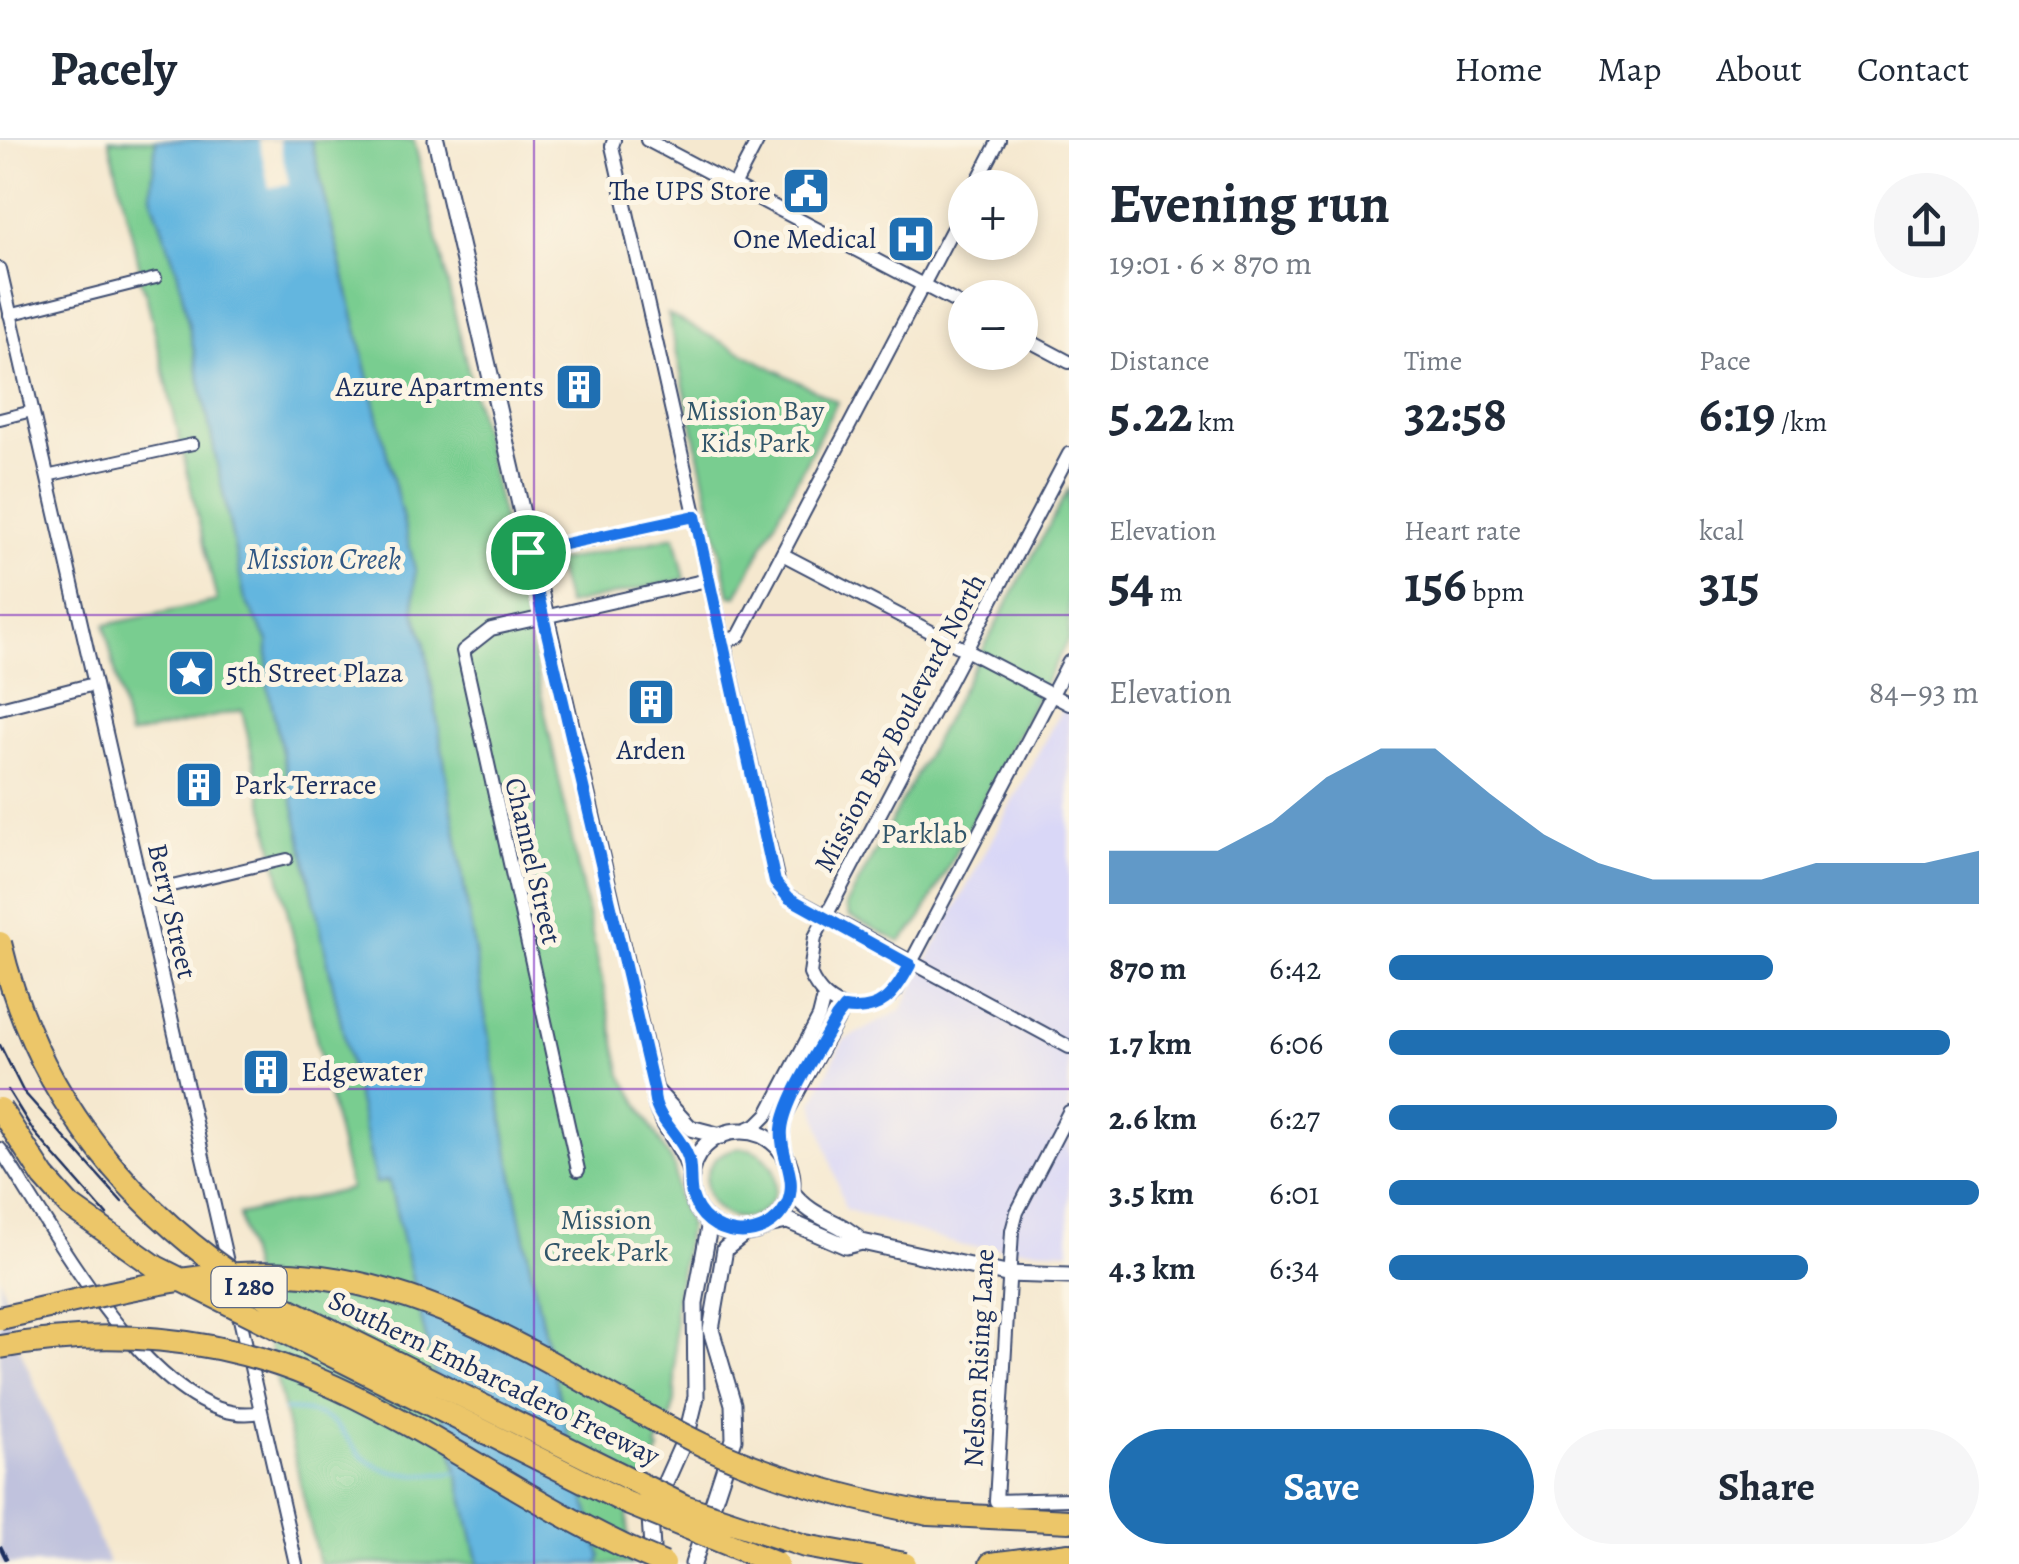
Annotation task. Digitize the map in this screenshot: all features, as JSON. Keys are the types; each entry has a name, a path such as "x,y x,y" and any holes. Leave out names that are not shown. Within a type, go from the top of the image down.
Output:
{"highway":[{"name":"Southern Embarcadero Freeway","path":"0,943 34,1041 94,1144 152,1212 227,1274 272,1301 684,1506 804,1546 906,1564"},
{"name":"I 280","path":"0,1109 26,1152 70,1206 156,1268 643,1511 776,1564"},
{"path":"0,1318 123,1290 222,1275 274,1273 366,1284 411,1296 484,1325 704,1445 803,1484 929,1514 1069,1521"},
{"path":"0,1347 123,1337 207,1346 283,1366 351,1395 577,1524 664,1564"},
{"path":"991,1564 1069,1554"}],"street":[{"path":"436,140 654,1090 654,1104 688,1156 696,1206 710,1222 726,1231 746,1233"},
{"path":"614,140 612,146 775,882 789,898 825,919 1069,1047"},
{"path":"646,140 948,298"},
{"path":"734,186 758,140"},
{"path":"983,170 999,140"},
{"path":"722,643 739,636 948,237"},
{"name":"Berry Street","path":"0,269 296,1564"},
{"path":"9,315 156,278"},
{"path":"1038,346 1069,362"},
{"path":"0,419 32,411"},
{"path":"50,476 193,444"},
{"name":"Mission Bay Boulevard North","path":"824,997 815,986 809,962 825,919 1069,454"},
{"path":"528,552 695,516"},
{"path":"782,554 1069,704"},
{"name":"Channel Street","path":"578,1170 463,665 467,645 491,629 707,580"},
{"path":"691,1177 704,1148 721,1136 758,1124 768,1114 820,1017 824,997 844,1008 869,1008 888,1000 1069,662"},
{"path":"0,708 94,684"},
{"path":"142,893 287,859"},
{"path":"768,1225 783,1210 791,1191 784,1118 844,1008"},
{"path":"654,1090 690,1128 721,1136"},
{"name":"Nelson Rising Lane","path":"1069,1112 1016,1212 1006,1274 996,1501 1069,1499"},
{"path":"740,1132 764,1137 787,1160"},
{"path":"0,1149 119,1327 155,1368 208,1405 238,1415 261,1412"},
{"path":"791,1191 806,1210 862,1242 1006,1274 1069,1276"},
{"path":"693,1564 734,1439 733,1404 711,1317 725,1249 746,1233 788,1221 846,1246 862,1242"},
{"path":"653,1564 650,1517 687,1434 696,1397 695,1302 710,1222"}],"shaded area":[{"path":"1069,695 1069,1251 963,1246 845,1209 813,1102 843,1041 901,1010"},
{"path":"0,1276 13,1332 109,1564 0,1564"}],"green space":[{"path":"109,140 156,140 151,195 178,273 245,599 268,641 268,687 376,1182 389,1181 479,1564 319,1564 239,1215 350,1189 242,710 129,736 105,625 217,601 146,294 136,271 140,269"},
{"name":"Mission Creek Park","path":"311,140 414,140 511,553 622,1075 675,1168 677,1195 689,1225 675,1305 675,1401 664,1440 660,1439 656,1447 660,1450 627,1516 632,1564 598,1564 601,1556 544,1330 499,1101 424,640 414,611 415,570"},
{"name":"Mission Bay Kids Park","path":"668,314 837,402 737,596 730,595"},
{"name":"Parklab","path":"1069,488 1069,638 919,922 900,942 849,916 846,906"},
{"path":"675,536 685,579 567,605 555,562"},
{"path":"741,1148 766,1158 776,1183 766,1208 741,1218 716,1208 706,1183 716,1158"}],"water":[{"name":"Mission Creek","path":"156,140 311,140 415,570 414,611 424,640 520,1216 570,1444 601,1557 598,1564 479,1564 389,1181 376,1183 268,687 268,641 245,599 178,273 151,195"}],"pier":[{"path":"259,140 279,140 289,184 269,188"}],"waterway":[{"path":"284,1410 322,1416 334,1423 366,1459 379,1467 417,1475 456,1473"}],"tram line":[{"path":"0,1045 23,1091 122,1202"},
{"path":"8,1090 34,1132 107,1215"}],"railway":[{"path":"0,1546 9,1564"}],"place":[{"name":"The UPS Store","path":"806,191"},
{"name":"One Medical","path":"911,239"},
{"name":"Azure Apartments","path":"579,387"},
{"name":"5th Street Plaza","path":"191,673"},
{"name":"Arden","path":"651,702"},
{"name":"Park Terrace","path":"199,785"},
{"name":"Edgewater","path":"266,1072"}],"route":[{"path":"695,516 775,882 789,898 910,965 888,1000 869,1008 844,1008 836,1018 784,1118 782,1139 792,1183 788,1201 777,1218 758,1230 726,1231 702,1215 693,1197 688,1156 654,1104 654,1090 528,552 695,516"}]}
